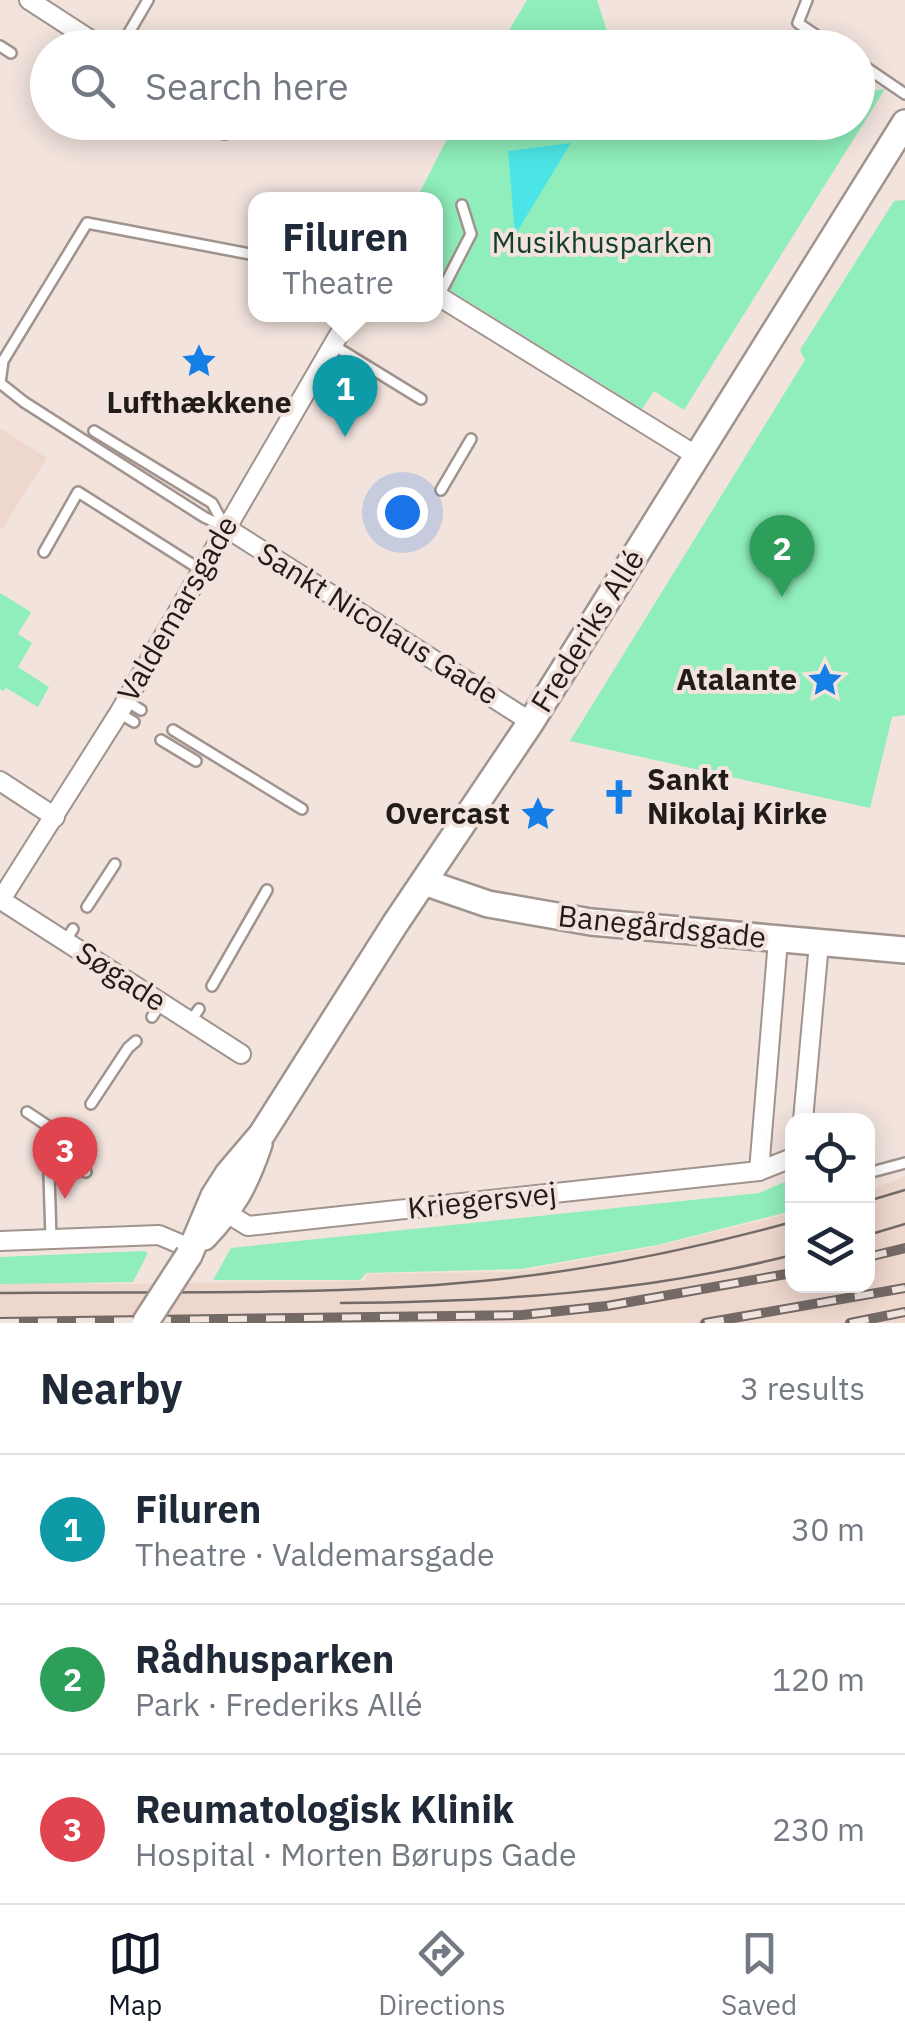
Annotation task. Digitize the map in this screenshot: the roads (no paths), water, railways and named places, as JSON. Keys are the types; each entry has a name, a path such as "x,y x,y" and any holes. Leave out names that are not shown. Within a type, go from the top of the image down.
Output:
{"street":[{"path":"29,0 75,30"},
{"name":"Frederiks Allé","path":"145,1323 219,1208 228,1174 262,1134 531,722 697,456 896,156 905,122"},
{"path":"443,299 697,456"},
{"name":"Valdemarsgade","path":"0,901 130,711 201,570 346,322"},
{"name":"Sankt Nicolaus Gade","path":"225,527 531,722"},
{"path":"0,780 55,817"},
{"name":"Banegårdsgade","path":"424,882 466,898 527,912 905,950"},
{"name":"Søgade","path":"0,901 69,935 157,1010 194,1015 241,1054"},
{"path":"759,1171 778,940"},
{"path":"805,1113 819,943"},
{"name":"Kriegersvej","path":"219,1208 248,1226 759,1171 785,1161"},
{"path":"0,1241 159,1235 190,1252"}],"lane":[{"path":"130,30 148,0"},
{"path":"807,0 798,23 808,30"},
{"path":"0,46 11,53"},
{"path":"875,74 905,94"},
{"path":"443,285 472,234 462,205"},
{"path":"225,527 204,518 0,383 3,361 87,223 248,254"},
{"path":"333,346 420,399"},
{"path":"94,431 212,503 225,527"},
{"path":"441,490 471,439"},
{"path":"44,552 78,492 201,570"},
{"path":"173,730 302,810"},
{"path":"161,740 196,762"},
{"path":"87,907 115,864"},
{"path":"212,986 267,890"},
{"path":"92,1104 136,1041"},
{"path":"28,1112 66,1138 49,1174 51,1239"},
{"path":"55,1160 86,1172"},
{"path":"875,1171 905,1163"}],"water":[{"path":"571,143 515,235 508,151"}],"tram line":[{"path":"875,1199 905,1190"},
{"path":"0,1293 314,1291 440,1285 612,1263 785,1224"},
{"path":"875,1233 905,1224"},
{"path":"341,1303 568,1293 681,1278 785,1257"}],"railway":[{"path":"875,1255 905,1248"},
{"path":"0,1322 522,1315 607,1306 785,1274"},
{"path":"705,1323 905,1288"},
{"path":"850,1323 905,1312"}],"place":[{"name":"Lufthækkene","path":"199,361"},
{"name":"Filuren","path":"345,437"},
{"name":"Rådhusparken","path":"782,597"},
{"name":"Atalante","path":"825,680"},
{"name":"Sankt Nikolaj Kirke","path":"619,797"},
{"name":"Overcast","path":"538,814"},
{"name":"Reumatologisk Klinik","path":"65,1199"}],"park label":[{"name":"Musikhusparken","path":"602,243"}]}
